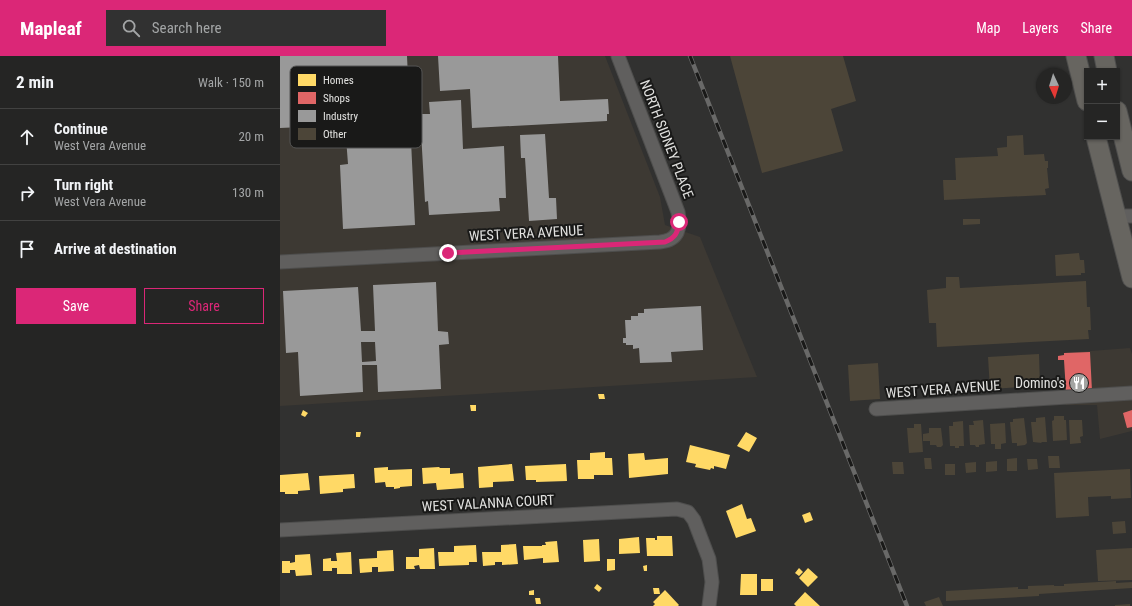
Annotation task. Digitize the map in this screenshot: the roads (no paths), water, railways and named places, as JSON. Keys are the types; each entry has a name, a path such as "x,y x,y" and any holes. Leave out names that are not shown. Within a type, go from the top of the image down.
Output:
{"main road":[{"path":"1076,56 1084,89"},
{"path":"1104,56 1106,68"},
{"path":"1120,122 1132,172"},
{"path":"1097,140 1124,216 1132,278"}],"street":[{"name":"NORTH SIDNEY PLACE","path":"618,56 678,212 679,222 676,234"},
{"name":"WEST VERA AVENUE","path":"280,262 660,242 670,240 676,234"},
{"name":"WEST VERA AVENUE","path":"876,409 1132,393"},
{"name":"WEST VALANNA COURT","path":"280,530 677,509 688,512 694,520 709,559 711,570 711,596 709,606"}],"railway":[{"path":"690,56 907,606"}],"place":[{"name":"Domino's","path":"1079,383"}]}
